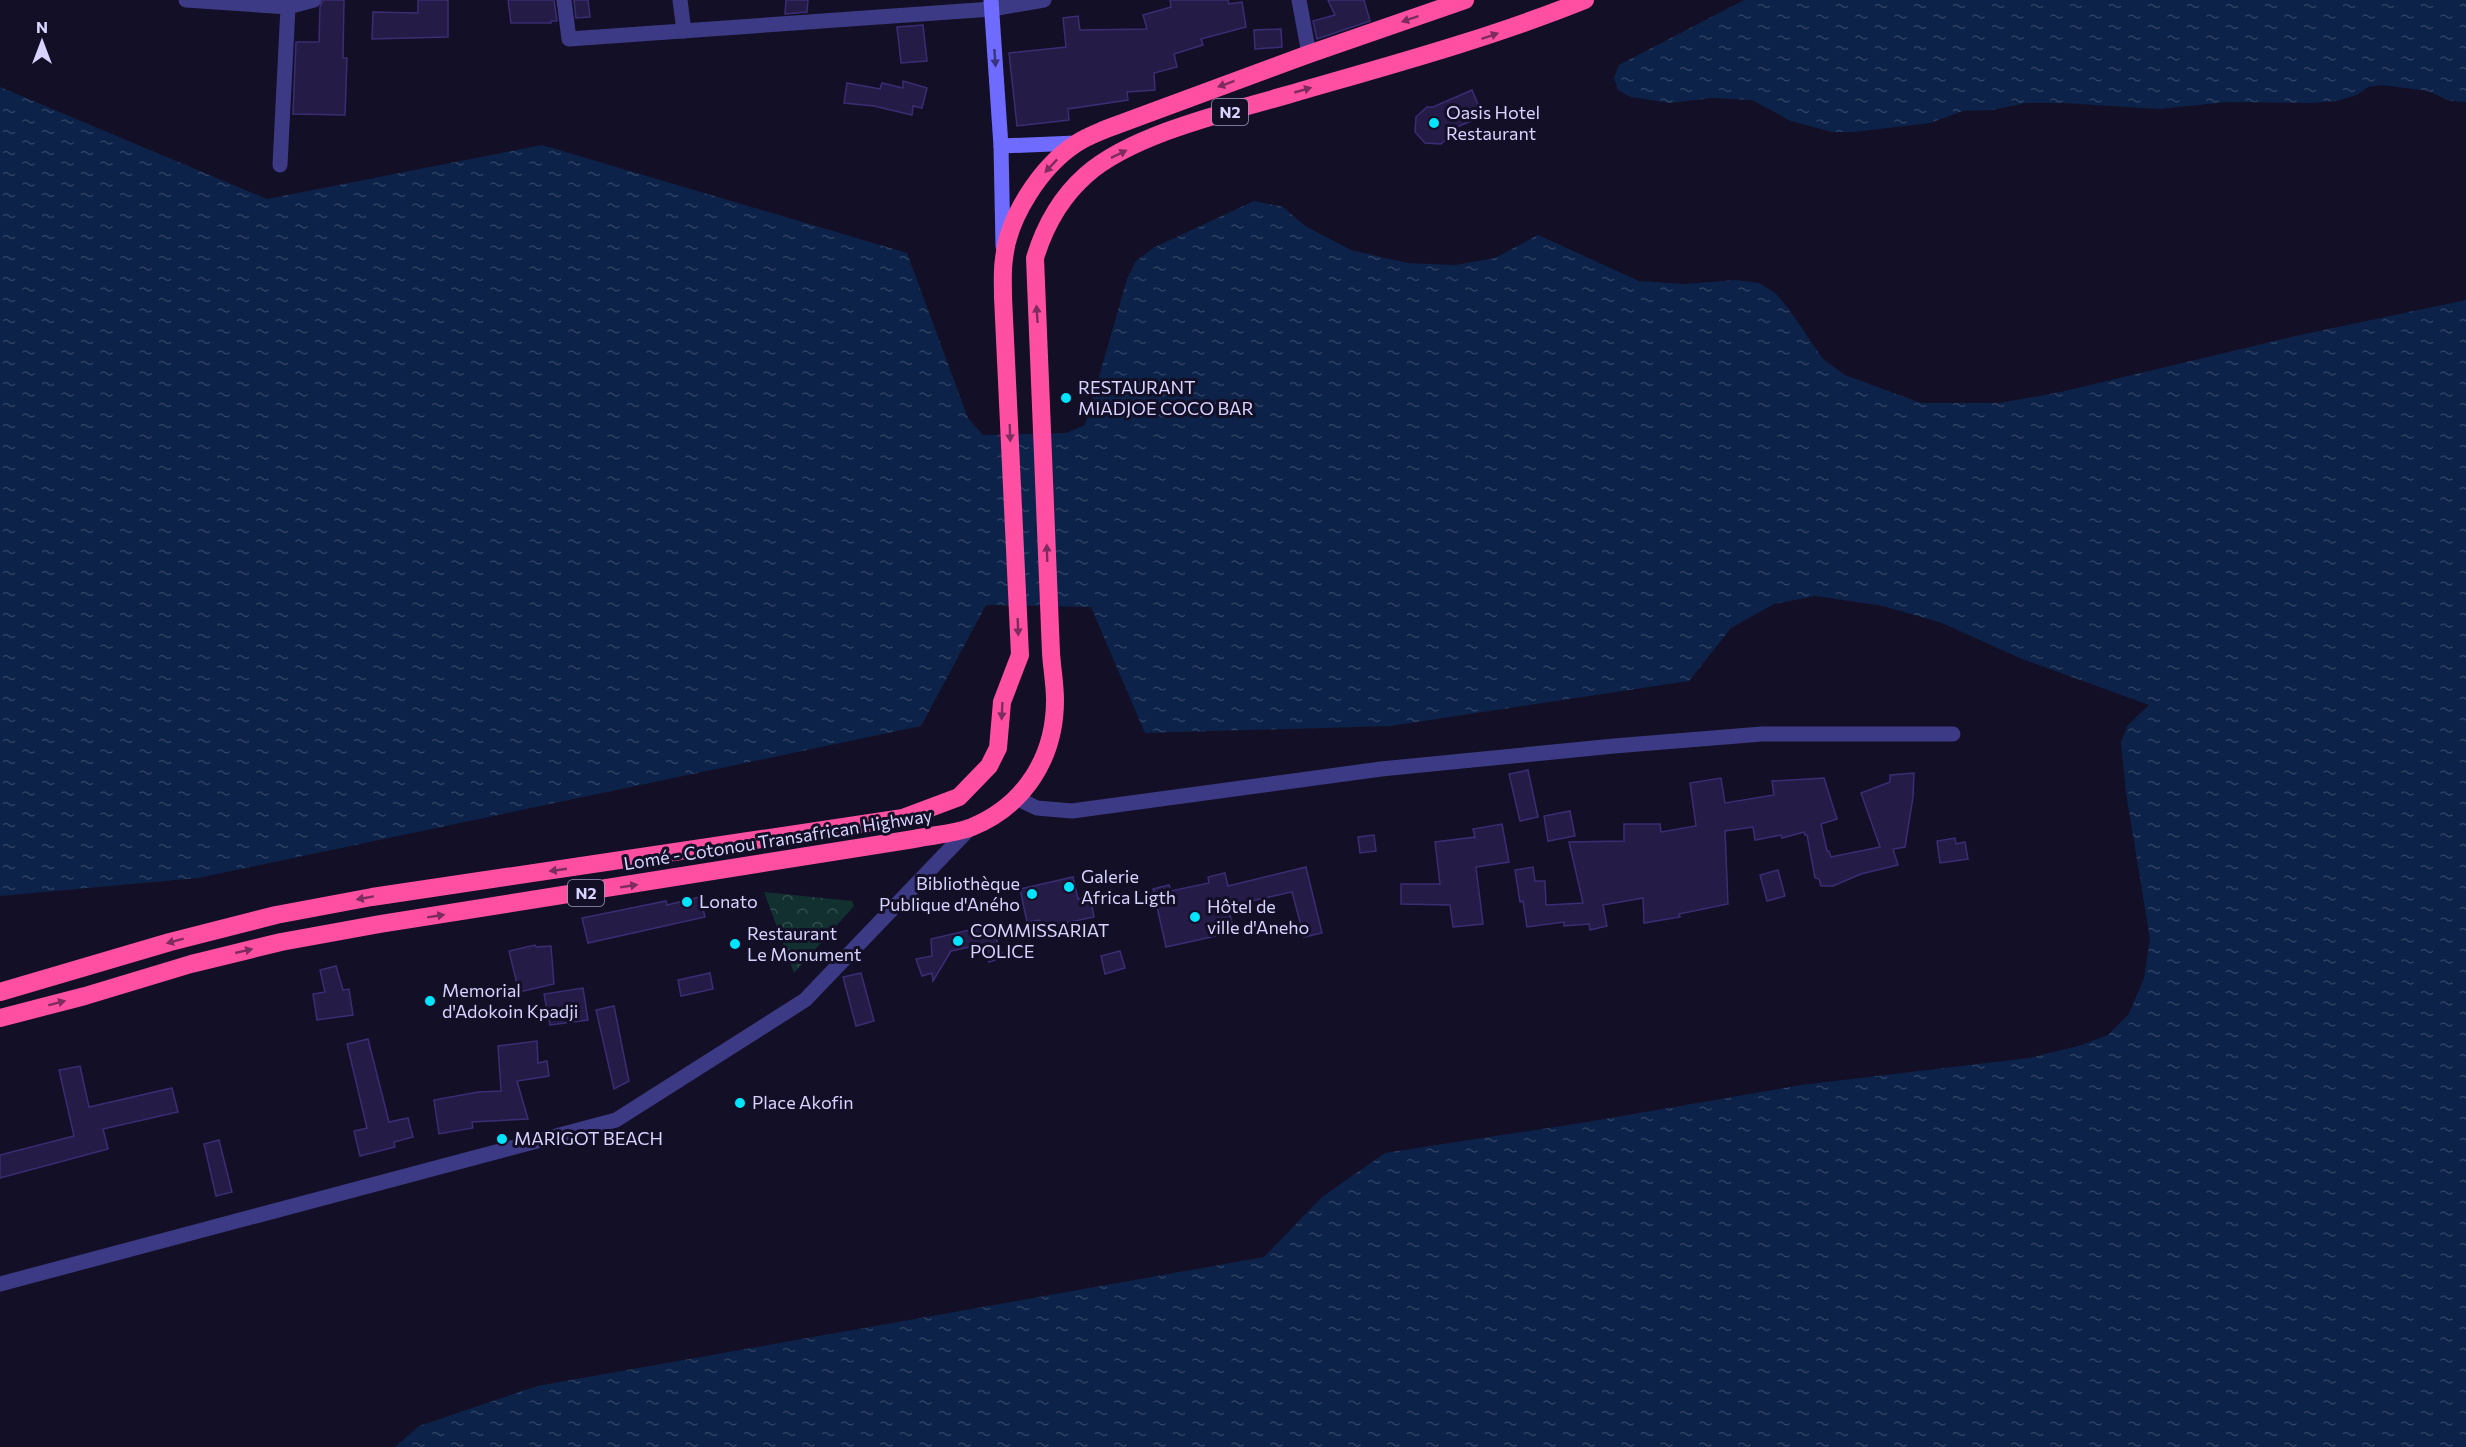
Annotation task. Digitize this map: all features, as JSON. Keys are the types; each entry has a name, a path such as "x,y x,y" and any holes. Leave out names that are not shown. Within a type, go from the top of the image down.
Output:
{"highway":[{"name":"N2","path":"1004,258 1016,217 1031,189 1054,162 1076,143 1134,117 1465,0"},
{"name":"Lomé - Cotonou Transafrican Highway","path":"0,1018 85,996 191,964 281,942 970,828 994,816 1018,799 1044,757 1052,734 1055,700 1051,654 1035,258 1043,232 1061,200 1087,174 1102,163 1144,141 1188,124 1467,43 1585,0"},
{"name":"Lomé - Cotonou Transafrican Highway","path":"0,992 170,942 287,913 372,897 891,820 935,808 959,797 989,766 998,748 1002,702 1020,655 1003,297 1004,258"}],"street":[{"path":"186,0 288,7 314,0"},
{"path":"564,0 569,39 1044,0"},
{"path":"680,0 684,31"},
{"path":"1299,0 1309,54"},
{"path":"991,5 1001,146 1004,258"},
{"path":"280,165 288,7"},
{"path":"1001,146 1076,143"},
{"path":"1018,799 1037,808 1072,811 1381,769 1614,746 1762,734 1953,734"},
{"path":"0,1284 616,1120 806,1000 970,828"}],"green space":[{"path":"764,892 852,901 854,906 794,973"}],"water":[{"path":"1744,0 2466,0 2466,102 2450,101 2428,91 2382,85 2368,87 2357,95 2336,101 2312,103 2228,102 2159,109 2026,103 1992,110 1963,111 1930,123 1854,132 1832,132 1791,121 1752,100 1712,98 1670,103 1631,97 1618,90 1614,78 1619,65"},
{"path":"0,87 267,199 542,145 907,253 968,418 983,435 1066,433 1085,425 1127,279 1136,261 1153,248 1254,201 1283,207 1305,226 1351,250 1407,263 1455,265 1495,258 1538,235 1639,281 1685,284 1736,280 1759,283 1775,293 1788,308 1823,359 1845,375 1921,403 1999,403 2061,392 2295,336 2466,300 2466,1447 395,1447 419,1426 537,1386 1264,1257 1322,1197 1385,1153 1587,1122 1801,1085 2029,1058 2078,1046 2108,1035 2129,1014 2144,978 2150,939 2126,793 2121,742 2128,725 2149,705 2022,659 1942,623 1883,606 1816,596 1774,604 1731,628 1689,681 1390,726 1145,733 1091,607 986,605 921,726 198,878 0,896"}],"building":[{"path":"323,0 344,0 343,58 347,58 345,115 293,114 296,42 319,42 320,7"},
{"path":"418,0 448,0 448,37 372,39 373,12 418,13"},
{"path":"508,0 554,0 557,21 511,23"},
{"path":"574,0 588,0 590,17 576,18"},
{"path":"786,0 808,0 807,12 785,14"},
{"path":"1170,0 1228,0 1229,4 1242,2 1246,27 1201,39 1203,45 1174,54 1177,67 1154,73 1155,90 1127,92 1128,100 1068,109 1069,120 1017,126 1009,53 1066,47 1063,18 1078,16 1080,30 1147,29 1143,15 1171,7"},
{"path":"1328,0 1364,0 1370,21 1317,39 1313,21 1335,15"},
{"path":"923,25 927,61 901,63 897,27"},
{"path":"1281,29 1282,47 1255,49 1254,30"},
{"path":"903,81 927,88 922,108 913,106 912,115 874,106 844,103 847,83 880,89 882,83 903,88"},
{"path":"1472,90 1483,116 1452,129 1452,134 1441,144 1425,143 1415,132 1416,117 1427,107 1433,107"},
{"path":"1528,770 1538,817 1520,821 1509,774"},
{"path":"1914,773 1913,797 1905,847 1893,849 1898,865 1861,874 1833,886 1821,886 1819,879 1815,878 1807,835 1804,832 1782,838 1781,835 1755,840 1753,827 1725,831 1728,904 1679,914 1680,917 1644,923 1643,898 1603,905 1607,926 1590,930 1589,924 1564,926 1564,922 1527,927 1515,870 1533,867 1535,881 1545,881 1546,905 1583,903 1569,842 1624,841 1624,824 1660,824 1661,832 1696,826 1690,783 1721,778 1725,803 1774,795 1772,781 1824,778 1837,819 1821,824 1827,851 1831,857 1880,847 1861,793 1890,782 1890,775"},
{"path":"1570,811 1575,836 1548,841 1544,816"},
{"path":"1502,824 1509,862 1476,867 1483,924 1453,927 1450,905 1401,904 1401,884 1440,884 1435,842 1475,837 1473,829"},
{"path":"1374,835 1376,851 1360,853 1358,837"},
{"path":"1955,838 1956,844 1965,842 1968,859 1940,863 1937,841"},
{"name":"Hôtel de ville d'Aneho","path":"1306,867 1322,933 1304,937 1292,892 1228,906 1234,932 1166,947 1153,889 1169,885 1171,891 1209,883 1208,877 1225,873 1228,886"},
{"path":"1778,870 1785,896 1767,901 1760,875"},
{"path":"1073,877 1078,899 1090,896 1094,917 1042,928 1040,920 1027,922 1020,889"},
{"path":"700,897 705,917 588,943 582,918 666,901 667,905"},
{"path":"990,925 1004,957 989,962 979,945 951,951 933,981 932,973 922,976 916,959 932,956 931,939"},
{"path":"535,945 536,947 551,946 554,984 519,992 509,951"},
{"path":"1120,951 1125,968 1105,974 1101,956"},
{"path":"336,966 343,990 349,989 353,1015 317,1020 313,994 325,992 320,970"},
{"path":"710,973 713,989 681,996 678,980"},
{"path":"861,973 874,1021 856,1026 843,977"},
{"path":"583,988 588,1020 550,1025 544,994"},
{"path":"614,1006 629,1081 614,1089 596,1010"},
{"path":"368,1039 389,1122 408,1118 413,1137 394,1142 395,1147 360,1156 354,1131 367,1128 347,1044"},
{"path":"537,1041 538,1063 547,1061 549,1076 517,1081 528,1119 472,1122 473,1128 439,1134 434,1100 478,1092 501,1091 498,1046"},
{"path":"80,1066 89,1107 172,1088 178,1112 103,1129 108,1149 0,1178 0,1155 74,1136 59,1070"},
{"path":"219,1140 232,1192 216,1196 204,1144"}],"place":[{"name":"Oasis Hotel Restaurant","path":"1434,123"},
{"name":"RESTAURANT MIADJOE COCO BAR","path":"1066,398"},
{"name":"Galerie Africa Ligth","path":"1069,887"},
{"name":"Bibliothèque Publique d'Aného","path":"1032,894"},
{"name":"Lonato","path":"687,902"},
{"name":"Hôtel de ville d'Aneho","path":"1195,917"},
{"name":"COMMISSARIAT POLICE","path":"958,941"},
{"name":"Restaurant Le Monument","path":"735,944"},
{"name":"Memorial d'Adokoin Kpadji","path":"430,1001"},
{"name":"Place Akofin","path":"740,1103"},
{"name":"MARIGOT BEACH","path":"502,1139"}]}
